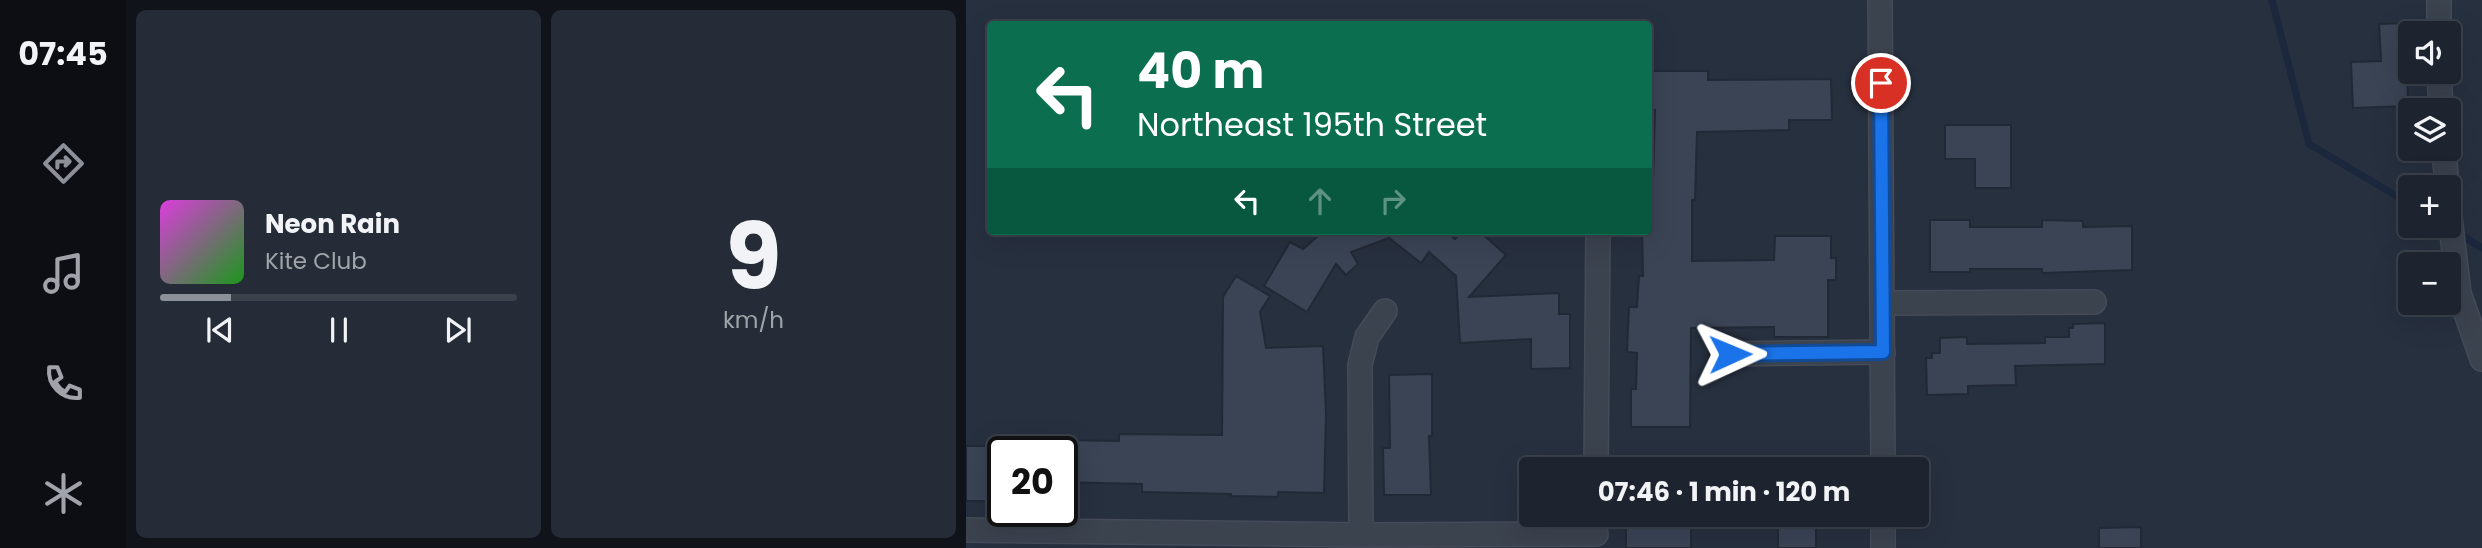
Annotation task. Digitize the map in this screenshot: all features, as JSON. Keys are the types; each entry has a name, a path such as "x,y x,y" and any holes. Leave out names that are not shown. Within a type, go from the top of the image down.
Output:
{"street":[{"path":"1880,0 1883,457"},
{"path":"2439,21 2440,0"},
{"path":"1596,457 1598,235"},
{"path":"2451,238 2459,293 2482,359"},
{"path":"1883,303 2094,302"},
{"path":"1361,535 1360,365 1367,337 1385,311"},
{"path":"1730,354 1883,352"},
{"path":"1883,527 1884,548"},
{"path":"966,530 1361,535 1596,532"}],"building":[{"path":"2398,23 2398,84 2407,84 2408,98 2398,98 2398,106 2353,108 2351,62 2381,61 2379,24"},
{"path":"1652,71 1708,71 1708,80 1831,79 1832,120 1789,120 1789,130 1697,132 1695,200 1692,200 1692,261 1774,260 1775,236 1831,236 1831,258 1836,258 1836,280 1828,280 1828,337 1774,337 1774,327 1691,328 1690,427 1631,427 1631,389 1636,389 1637,353 1627,352 1629,307 1637,307 1639,276 1643,276 1642,235 1652,235 1655,110 1652,110"},
{"path":"1945,125 2011,125 2011,188 1975,188 1975,159 1945,159"},
{"path":"1930,220 1970,220 1970,227 2042,227 2042,220 2083,221 2083,227 2132,226 2132,270 2042,273 2042,269 1970,269 1970,272 1930,272"},
{"path":"1319,235 1450,235 1455,239 1458,235 1484,235 1506,255 1469,297 1559,293 1559,314 1570,314 1570,368 1531,369 1531,339 1460,343 1456,276 1429,252 1421,263 1389,238 1351,252 1358,264 1346,275 1336,264 1307,312 1264,286 1290,242 1303,249"},
{"path":"1236,276 1270,296 1260,312 1266,348 1323,346 1326,414 1324,493 1278,492 1278,497 1231,496 1142,492 1142,484 1078,482 1078,440 1119,441 1119,434 1222,435 1223,297"},
{"path":"2105,323 2105,364 2015,366 2016,385 1968,386 1968,394 1927,395 1926,358 1932,358 1932,353 1940,353 1940,338 1967,337 1967,344 2045,343 2045,337 2069,337 2069,328 2073,328 2073,324"},
{"path":"1432,374 1432,436 1429,436 1431,495 1384,495 1383,448 1390,448 1389,375"},
{"path":"966,446 987,446 987,501 966,501"},
{"path":"1626,527 1691,527 1691,548 1626,548"},
{"path":"1778,527 1816,527 1816,548 1778,548"},
{"path":"2141,527 2141,548 2099,548 2099,528"}],"waterway":[{"path":"2272,0 2309,144 2398,197"},
{"path":"2461,235 2482,248"}],"route":[{"path":"1730,354 1883,352 1881,83"}]}
